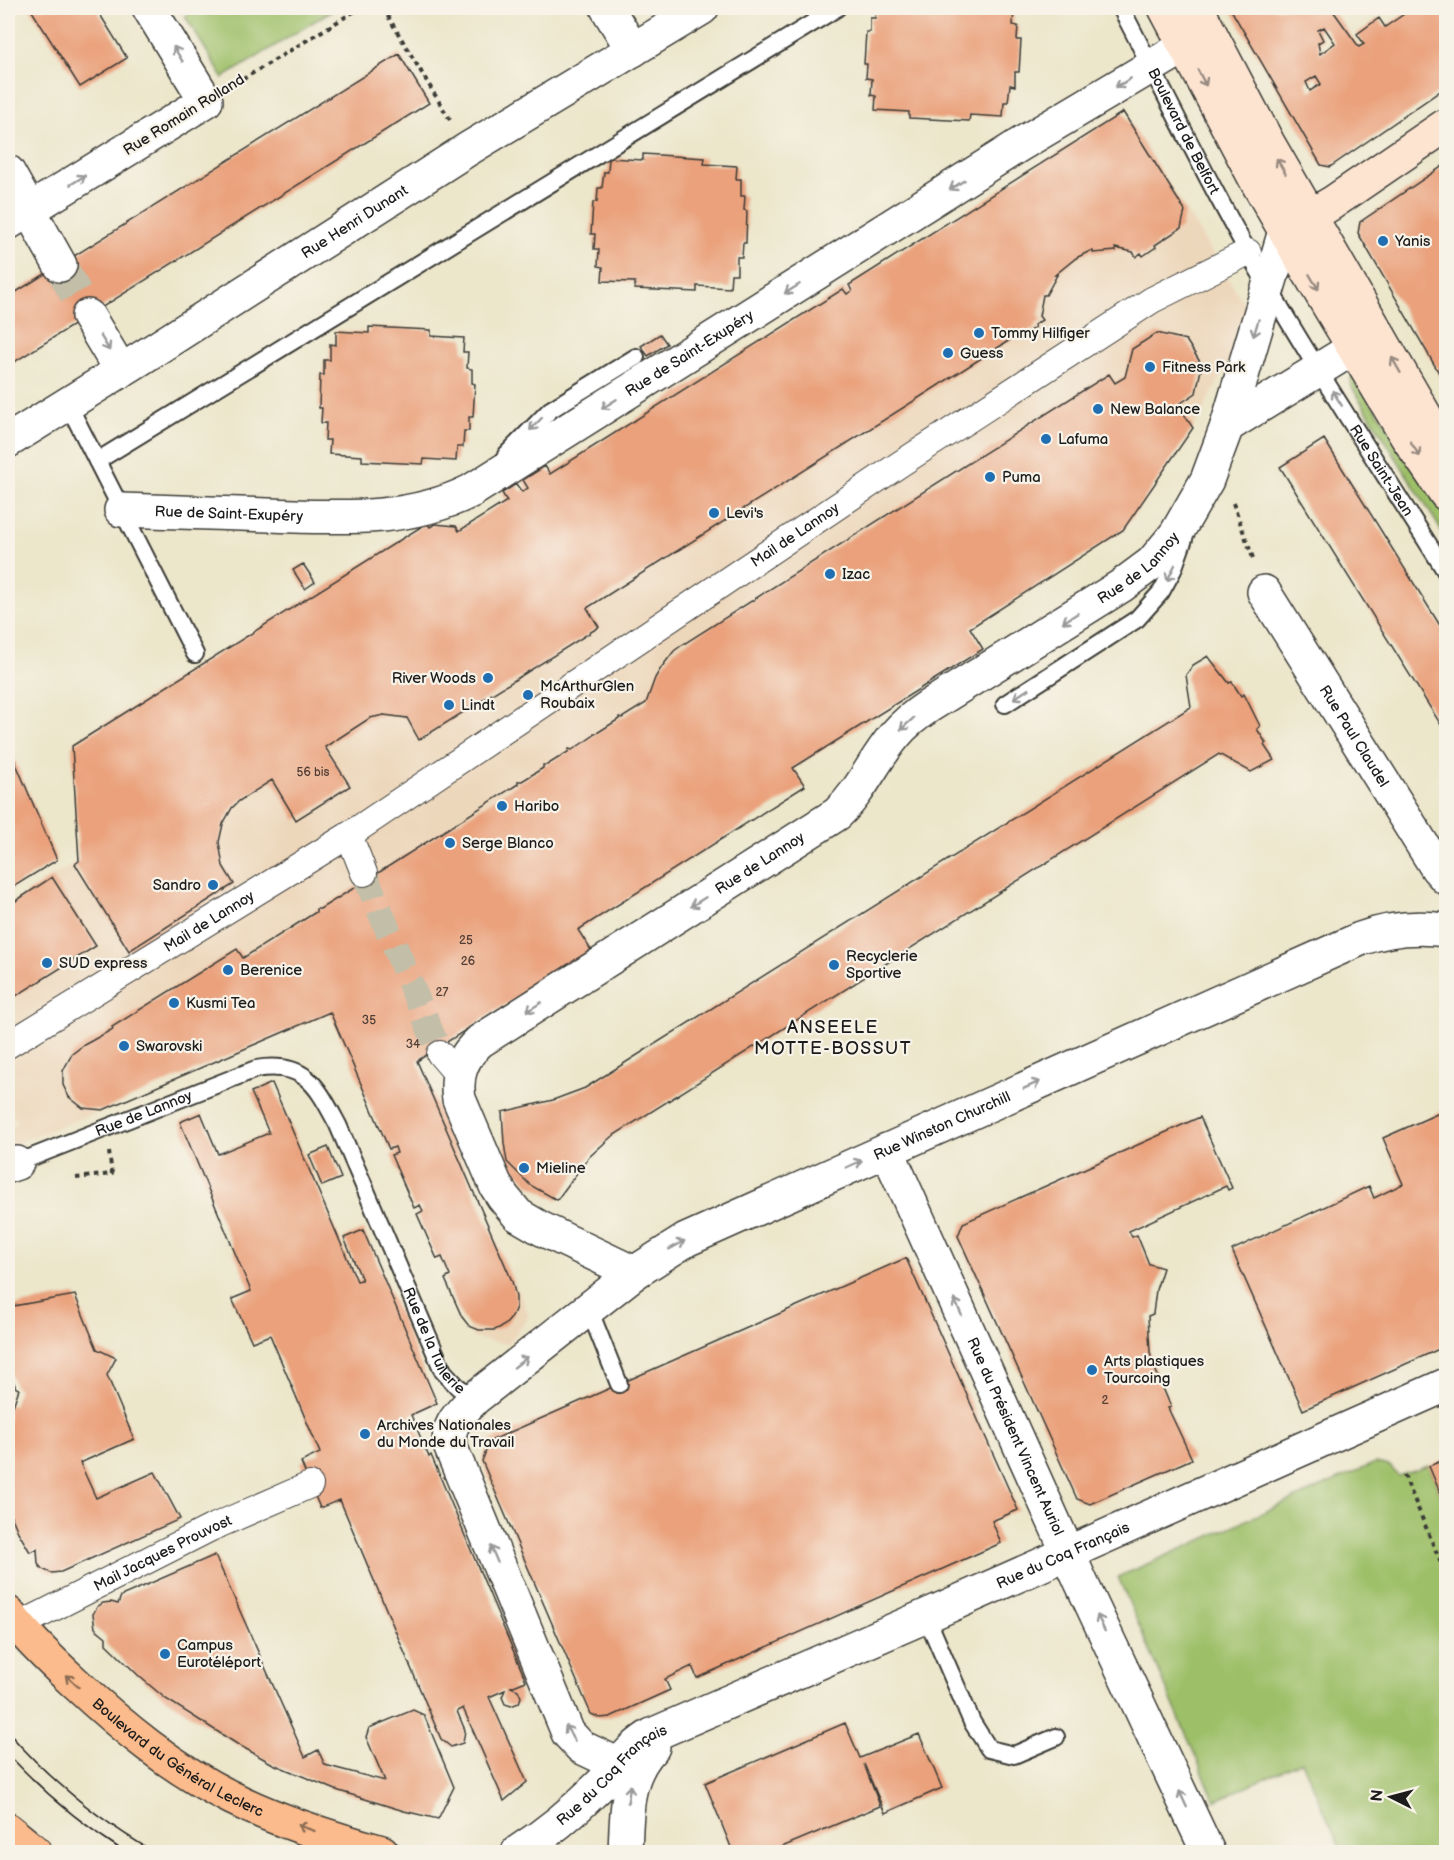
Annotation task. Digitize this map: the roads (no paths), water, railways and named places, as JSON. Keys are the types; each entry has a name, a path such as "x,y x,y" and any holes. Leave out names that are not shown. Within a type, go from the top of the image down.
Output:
{"main road":[{"path":"1165,8 1197,28 1298,224 1366,340 1446,452"},
{"path":"1298,224 1446,125"},
{"path":"1366,340 1407,437 1446,494"},
{"name":"Boulevard du Général Leclerc","path":"13,1619 43,1653 98,1705 155,1751 192,1776 231,1798 281,1820 382,1852"},
{"path":"8,1830 35,1852"}],"street":[{"name":"Rue Romain Rolland","path":"18,217 206,101 149,8"},
{"path":"608,8 633,50"},
{"name":"Rue Henri Dunant","path":"8,441 468,149 702,8"},
{"name":"Rue de Saint-Exupéry","path":"121,510 372,517 403,514 436,506 471,491 1021,144 1151,66 1197,28"},
{"path":"8,172 18,217 60,265"},
{"name":"Rue de Lannoy","path":"634,1273 530,1223 511,1208 496,1186 464,1114 449,1065 466,1056 480,1041 837,814 855,795 891,740 909,721 929,706 1121,586 1152,563 1176,534 1217,453 1269,286 1298,224"},
{"name":"Mail de Lannoy","path":"8,1045 349,835 900,464 1152,300 1248,252"},
{"path":"88,316 121,371"},
{"path":"1319,369 1366,340"},
{"name":"Rue de Lannoy","path":"1217,453 1319,369"},
{"name":"Rue Paul Claudel","path":"1264,592 1437,868 1446,878"},
{"path":"349,835 364,873"},
{"name":"Rue Winston Churchill","path":"475,1398 634,1273 686,1240 1360,939 1398,928 1427,927 1446,930"},
{"name":"Rue du Président Vincent Auriol","path":"886,1150 1068,1552 1208,1852"},
{"name":"Rue du Coq Français","path":"518,1852 534,1842 598,1787 617,1764 644,1739 1446,1385"},
{"name":"Rue de la Tuilerie","path":"475,1398 451,1426 448,1441 453,1456 568,1732 581,1747 617,1764"},
{"name":"Mail Jacques Prouvost","path":"13,1619 310,1485"},
{"name":"Rue du Coq Français","path":"625,1852 630,1784 648,1752 678,1723"}],"lane":[{"path":"97,461 837,8"},
{"name":"Boulevard de Belfort","path":"1121,8 1248,252"},
{"path":"1248,252 1298,224"},
{"name":"Rue Saint-Jean","path":"1248,252 1446,572"},
{"path":"471,491 550,410 636,357"},
{"path":"68,404 195,654"},
{"path":"1005,704 1122,629 1149,608 1173,570 1217,453"},
{"name":"Rue de Lannoy","path":"12,1165 241,1074 269,1067 282,1068"},
{"name":"Rue de la Tuilerie","path":"282,1068 304,1075 321,1094 338,1125 442,1371 458,1387 475,1398"},
{"path":"589,1309 619,1384"},
{"path":"926,1616 972,1722 989,1749 1014,1755 1056,1737"}],"tunnel":[{"path":"60,265 88,316"},
{"path":"364,873 440,1054"}],"tram line":[{"path":"8,1732 76,1798 154,1852"},
{"path":"8,1754 63,1807 125,1852"}],"place":[{"name":"Yanis","path":"1383,241"},
{"name":"Tommy Hilfiger","path":"979,333"},
{"name":"Guess","path":"948,353"},
{"name":"Fitness Park","path":"1150,367"},
{"name":"New Balance","path":"1098,409"},
{"name":"Lafuma","path":"1046,439"},
{"name":"Puma","path":"990,477"},
{"name":"Levi's","path":"714,513"},
{"name":"Izac","path":"830,574"},
{"name":"River Woods","path":"488,678"},
{"name":"McArthurGlen Roubaix","path":"528,695"},
{"name":"Lindt","path":"449,705"},
{"name":"Haribo","path":"502,806"},
{"name":"Serge Blanco","path":"450,843"},
{"name":"Sandro","path":"213,885"},
{"name":"SUD express","path":"47,963"},
{"name":"Recyclerie Sportive","path":"834,965"},
{"name":"Berenice","path":"228,970"},
{"name":"Kusmi Tea","path":"174,1003"},
{"name":"Swarovski","path":"124,1046"},
{"name":"Mieline","path":"524,1168"},
{"name":"Arts plastiques Tourcoing","path":"1092,1370"},
{"name":"Archives Nationales du Monde du Travail","path":"365,1434"},
{"name":"Campus Eurotéléport","path":"165,1654"}],"district":[{"name":"ANSEELE MOTTE-BOSSUT","path":"833,1037"}]}
